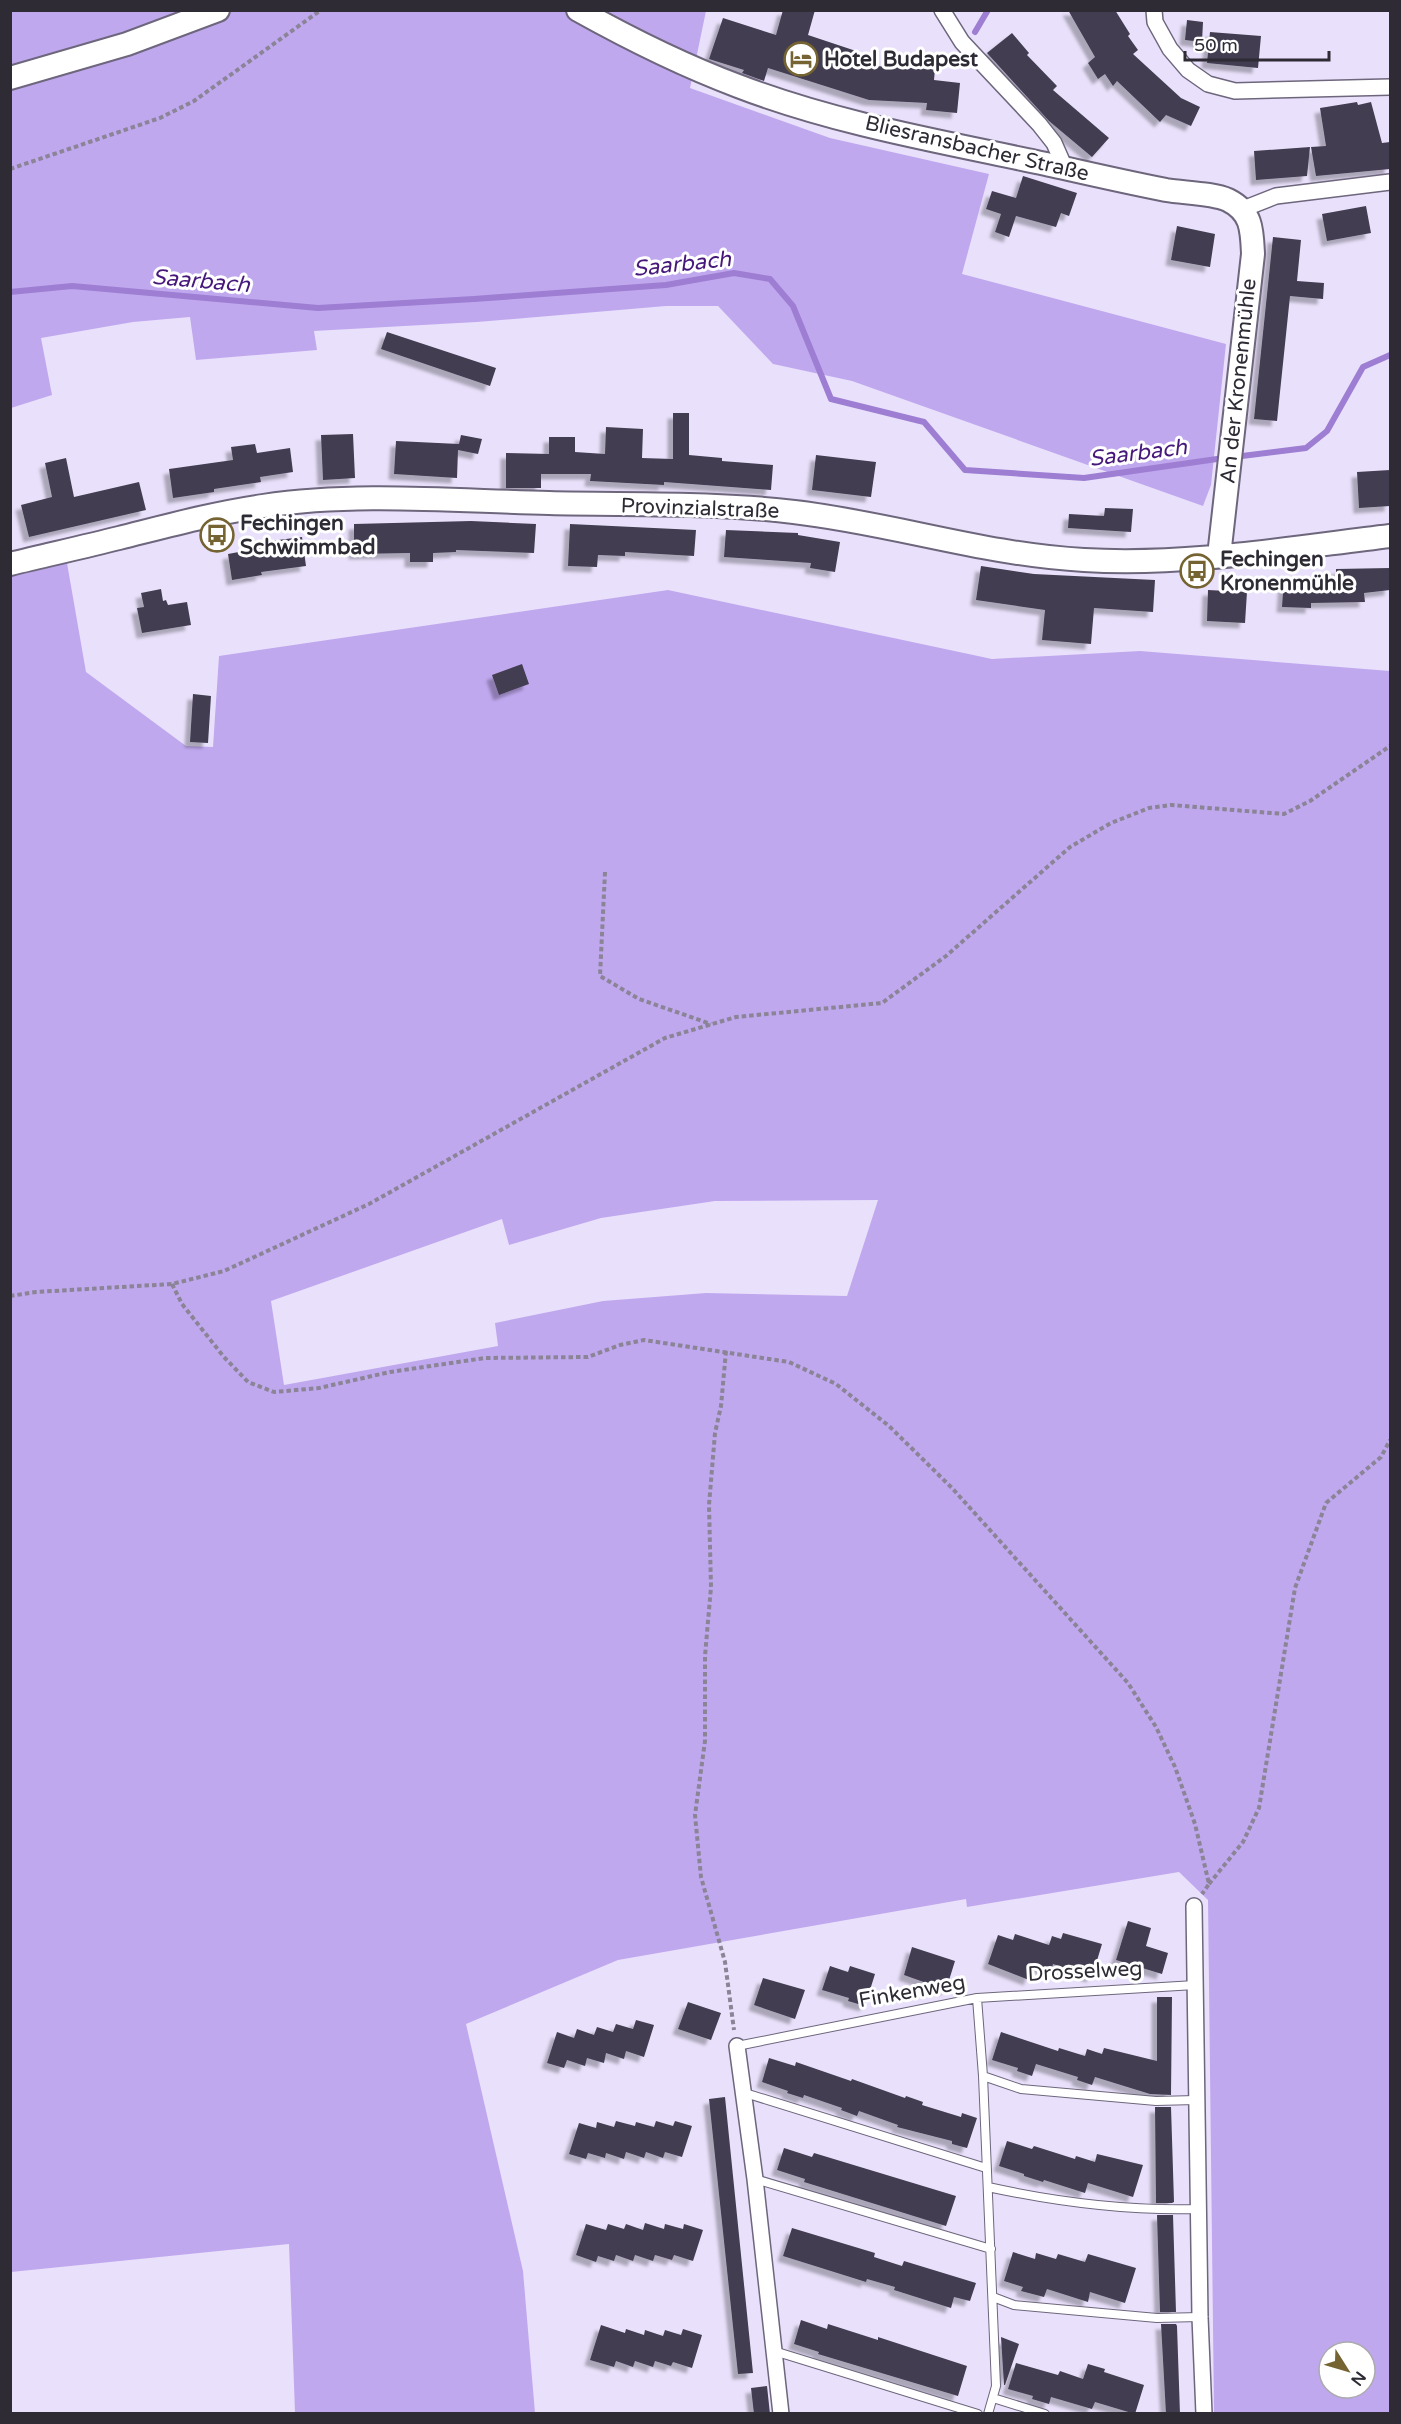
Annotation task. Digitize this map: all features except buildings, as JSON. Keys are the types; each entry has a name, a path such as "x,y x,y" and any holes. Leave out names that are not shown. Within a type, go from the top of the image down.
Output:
{"main road":[{"path":"10,78 127,44 218,10"},
{"name":"Bliesransbacher Straße","path":"578,10 645,46 689,66 739,87 784,102 873,126 1167,190 1226,199 1243,209"},
{"name":"An der Kronenmühle","path":"1219,556 1253,254 1251,227 1243,209"},
{"name":"Provinzialstraße","path":"10,564 179,521 264,506 332,500 390,499 714,507 794,512 993,549 1083,560 1148,561 1219,556 1390,536"}],"street":[{"path":"942,10 962,42 1054,143 1065,168"},
{"path":"1154,10 1155,22 1170,50 1188,70 1208,84 1236,91 1390,87"},
{"path":"1243,209 1276,196 1390,182"},
{"path":"1194,1906 1200,2317 1204,2414"},
{"path":"736,2046 745,2093 781,2414"}],"lane":[{"name":"Drosselweg","path":"977,1998 1195,1985"},
{"name":"Finkenweg","path":"736,2046 977,1998 983,2076 996,2386 988,2414"},
{"path":"983,2076 1021,2089 1156,2101 1196,2100"},
{"path":"745,2093 986,2168"},
{"path":"755,2179 991,2249"},
{"path":"988,2187 1052,2199 1157,2211 1198,2209"},
{"path":"993,2297 1014,2305 1157,2318 1200,2317"},
{"path":"774,2351 978,2414"},
{"path":"993,2398 1046,2414"}],"path":[{"path":"10,169 160,118 194,100 321,10"},
{"path":"10,1296 36,1292 172,1284 224,1271 369,1204 665,1038 736,1017 882,1003 946,956 1070,847 1111,823 1149,808 1172,805 1284,814 1310,801 1390,746"},
{"path":"605,872 600,976 639,999 711,1024"},
{"path":"172,1284 182,1304 224,1357 248,1382 274,1392 319,1388 390,1372 485,1358 588,1357 620,1345 644,1340 789,1362 836,1384 889,1426 976,1515 1128,1683 1156,1727 1175,1767 1196,1824 1209,1884"},
{"path":"726,1352 721,1406 715,1433 710,1505 711,1587 705,1656 705,1741 695,1815 701,1877 725,1962 736,2046"},
{"path":"1194,1906 1243,1842 1259,1808 1295,1588 1326,1503 1381,1457 1390,1440"}],"shaded area":[{"path":"11,11 706,11 690,88 830,138 989,174 962,274 1226,344 1211,485 1203,506 852,381 773,364 718,306 666,306 477,322 314,331 317,350 196,360 190,317 133,322 41,338 52,395 11,408"},
{"path":"67,563 86,672 186,746 213,747 219,656 668,590 992,659 1140,651 1390,671 1390,2413 1214,2413 1208,1900 1179,1872 967,1907 966,1899 618,1960 466,2024 523,2271 535,2413 295,2413 289,2244 11,2272 10,577","holes":["878,1200 847,1296 706,1293 603,1301 495,1323 498,1346 284,1385 271,1301 502,1219 509,1245 601,1218 715,1201"]}],"waterway":[{"path":"975,32 988,10"},
{"name":"Saarbach","path":"10,292 72,286 318,308 666,285 734,273 770,279 793,306 831,399 924,422 965,470 1084,478 1224,458"},
{"name":"Saarbach","path":"1234,457 1306,448 1327,431 1363,367 1390,355"}],"place":[{"name":"Hotel Budapest","path":"801,59"},
{"name":"Fechingen Schwimmbad","path":"217,535"},
{"name":"Fechingen Kronenmühle","path":"1197,571"}]}
